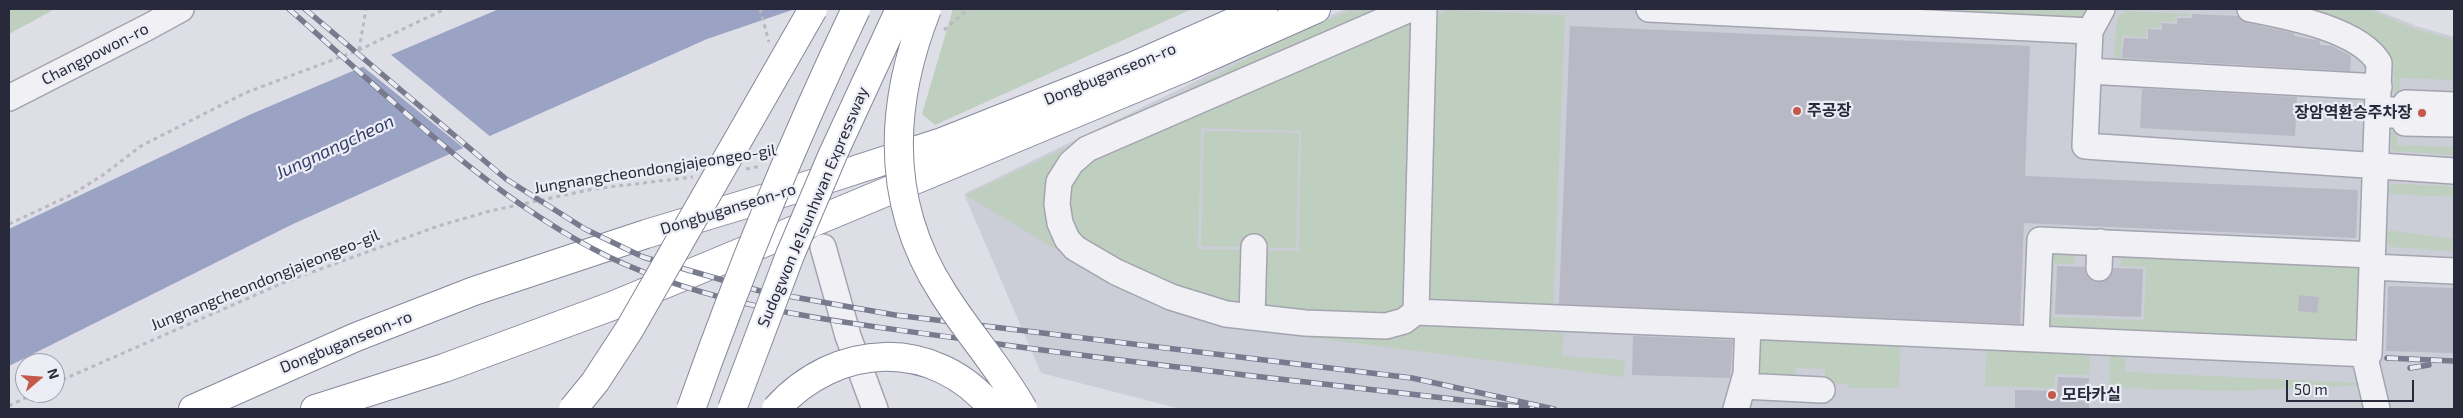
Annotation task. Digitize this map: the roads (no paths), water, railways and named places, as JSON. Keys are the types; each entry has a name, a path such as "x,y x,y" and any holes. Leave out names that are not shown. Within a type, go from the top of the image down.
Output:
{"highway":[{"path":"572,409 595,382 629,330 813,9"},
{"path":"691,409 751,250 829,65 856,9"},
{"name":"Sudogwon Je1sunhwan Expressway","path":"732,409 794,246 866,80 900,9"},
{"path":"927,9 906,69 900,107 898,144 904,195 914,234 931,274 1023,409"},
{"name":"Dongbuganseon-ro","path":"194,409 356,337 474,291 646,234 812,184 942,142 1134,66 1263,9"},
{"name":"Dongbuganseon-ro","path":"315,409 444,368 612,306 1177,70 1316,9"},
{"path":"776,409 801,385 832,367 858,358 886,356 924,363 949,372 975,390 993,409"}],"street":[{"name":"Changpowon-ro","path":"9,98 148,28 181,9"},
{"path":"1410,9 1087,149 1071,162 1059,182 1057,204 1060,223 1067,240 1075,248 1116,272 1171,297 1226,314 1305,323 1386,326 1404,322 1416,312 2369,354 2379,103 2378,63 2372,51 2315,23 2250,9"},
{"path":"1416,312 1424,9"},
{"path":"1649,9 2090,31"},
{"path":"2102,9 2090,31 2085,146 2454,171"},
{"path":"2088,71 2379,103 2406,110 2406,103 2454,105"},
{"path":"2379,103 2406,116 2405,123 2454,124"},
{"path":"2036,338 2040,240 2100,242 2372,261 2454,271"},
{"path":"2099,268 2100,242"},
{"path":"823,247 848,336 875,409"},
{"path":"1252,317 1254,247"},
{"path":"1748,326 1746,374 1740,398 1822,390"},
{"path":"2364,354 2377,409"}],"water":[{"name":"Jungnangcheon","path":"499,9 795,9 707,39 293,224 35,353 15,353 15,363 9,366 9,229 249,115"}],"railway":[{"path":"289,9 441,144 523,206 565,233 609,257 651,275 694,290 738,302 828,320 1034,349 1534,409"},
{"path":"305,9 506,179 585,229 643,257 760,291 895,315 1412,378 1554,409"},
{"path":"2387,358 2454,361"},
{"path":"2410,368 2429,365"}],"place":[{"name":"주공장","path":"1797,111"},
{"name":"장암역환승주차장","path":"2422,113"},
{"name":"모타카실","path":"2052,395"}]}
